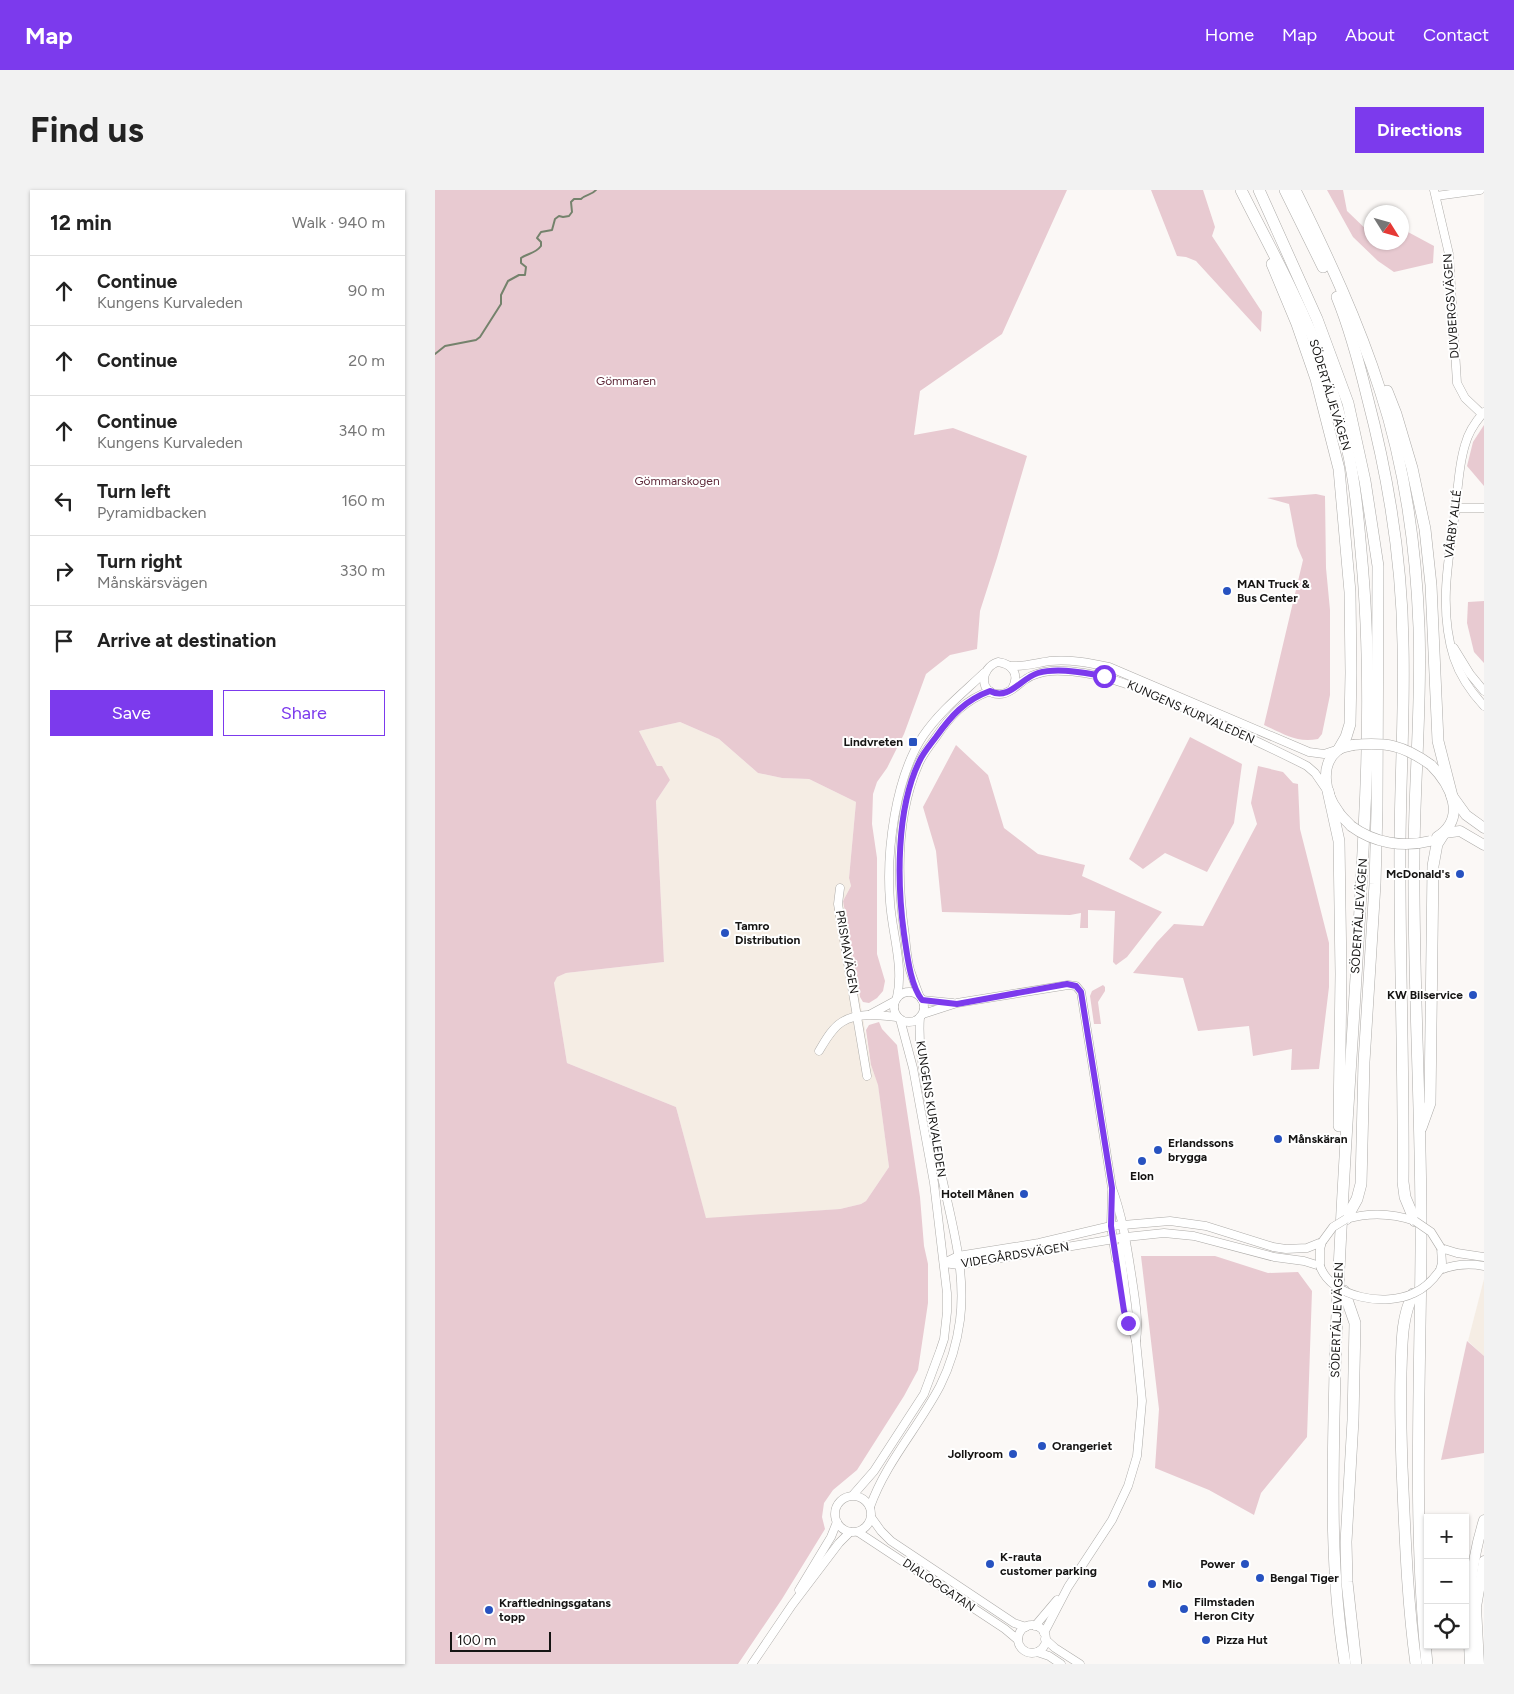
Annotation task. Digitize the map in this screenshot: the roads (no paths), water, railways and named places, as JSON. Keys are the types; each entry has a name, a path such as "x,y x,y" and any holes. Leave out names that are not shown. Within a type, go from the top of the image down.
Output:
{"highway":[{"name":"SÖDERTÄLJEVÄGEN","path":"1241,190 1293,291 1319,353 1342,425 1357,500 1366,601 1368,732 1362,876 1345,1139 1337,1314 1333,1465 1333,1549 1340,1633 1345,1664"},
{"path":"1259,190 1317,319 1347,404 1365,481 1378,566 1377,827 1361,1128 1361,1184 1357,1199 1346,1220"},
{"path":"1285,190 1331,282 1344,313 1360,365 1386,478 1399,580 1403,642 1400,871 1403,1182 1405,1197 1415,1221"},
{"path":"1295,190 1329,261 1396,414 1413,468 1425,529 1431,585 1438,741 1452,796"},
{"path":"1247,202 1297,324 1317,379 1339,469 1350,592 1351,673 1350,724 1347,737 1339,749"},
{"path":"1366,348 1382,395 1402,475 1410,523 1416,585 1419,663 1414,862 1421,1250 1418,1543 1425,1643 1429,1664"},
{"path":"1328,791 1339,841 1341,974 1338,1159 1343,1202"},
{"path":"1419,1134 1430,1104 1433,866 1437,844 1444,833"},
{"path":"1344,1291 1355,1323 1353,1420 1345,1542 1347,1582 1356,1664"},
{"path":"1413,1294 1407,1307 1402,1328 1400,1414 1410,1622 1416,1664"}],"main road":[{"path":"1484,828 1466,815 1442,778 1431,765 1411,752 1400,748 1373,743 1353,744 1339,749 1331,759 1326,771 1328,791 1337,811 1351,826 1367,836 1388,842 1413,844 1430,841 1444,833 1460,831 1484,845"},
{"path":"1444,833 1452,819 1454,809 1452,796"},
{"path":"1479,1664 1477,1589 1472,1569 1484,1520"},
{"path":"1470,1664 1468,1627 1484,1561"}],"street":[{"path":"1435,193 1480,190"},
{"name":"DUVBERGSVÄGEN","path":"1435,193 1449,254 1457,383 1465,398 1483,413"},
{"name":"VÅRBY ALLÉ","path":"1483,413 1472,428 1465,444 1445,589 1446,620 1453,655 1470,689 1484,706"},
{"path":"1455,508 1484,508"},
{"name":"VÅRBY ALLÉ","path":"1451,642 1470,674 1484,691"},
{"name":"KUNGENS KURVALEDEN","path":"1010,666 1025,666 1050,661 1069,660 1109,667 1309,752 1325,754 1339,749"},
{"path":"899,1018 894,1011 900,980 890,901 890,861 901,783 910,759 923,736 954,700 993,664 998,662 1010,666 1014,670 1016,679 1013,689 1003,694 990,691 977,696 959,708 944,725 919,761 910,786 903,824 899,865 900,903 910,970 924,1009 922,1015"},
{"name":"KUNGENS KURVALEDEN","path":"1013,689 1027,678 1051,671 1078,672 1125,682 1231,728 1307,766 1315,773 1328,791"},
{"path":"984,673 985,684 990,691"},
{"name":"PRISMAVÄGEN","path":"840,888 838,904 867,1076"},
{"path":"871,1014 899,1018 911,1022 922,1015 957,1004 1067,984 1076,986 1082,995 1112,1188 1126,1237 1137,1313 1136,1341 1142,1419 1137,1456 1116,1512 1106,1531 1068,1587 1035,1626"},
{"path":"819,1050 831,1032 842,1022 871,1014 905,992 921,998 957,1004"},
{"name":"KUNGENS KURVALEDEN","path":"870,1507 887,1467 933,1398 950,1362 960,1317 962,1295 958,1256 943,1182 919,1041 922,1015"},
{"name":"KUNGENS KURVALEDEN","path":"853,1496 874,1472 931,1381 944,1339 946,1325 947,1293 932,1174 913,1068 899,1018"},
{"path":"1112,1188 1111,1226 1124,1311 1136,1341"},
{"path":"1369,1214 1381,1214 1415,1221 1431,1232 1441,1248 1442,1263 1440,1270 1431,1282 1413,1294 1381,1299 1369,1298 1344,1291 1325,1276 1318,1265 1319,1243 1333,1227 1346,1220 1369,1214"},
{"name":"VIDEGÅRDSVÄGEN","path":"944,1263 958,1256 1039,1243 1111,1226 1170,1221 1215,1228 1273,1247 1286,1249 1307,1248 1319,1243"},
{"name":"VIDEGÅRDSVÄGEN","path":"944,1263 959,1265 1126,1237 1163,1233 1194,1236 1274,1257 1318,1265"},
{"path":"1441,1248 1457,1253 1484,1257"},
{"path":"1440,1270 1454,1265 1484,1266"},
{"path":"752,1664 792,1605 839,1542 867,1526 871,1516 870,1507 864,1499 847,1496 837,1504 835,1510 837,1522 831,1537 803,1582 792,1605"},
{"name":"DIALOGGATAN","path":"871,1516 881,1531 891,1541 1015,1623 1026,1627"},
{"path":"837,1522 845,1530 854,1532"},
{"name":"DIALOGGATAN","path":"854,1532 981,1613 1018,1640"},
{"path":"1037,1652 1044,1645 1045,1636 1068,1587"},
{"path":"1061,1664 1049,1656 1023,1650 1018,1640 1021,1630 1026,1627 1035,1626 1042,1630 1055,1648 1080,1664"}],"waterway":[{"path":"435,354 445,346 476,340 480,337 501,304 501,295 508,281 519,275 525,275 526,267 521,263 521,258 536,251 541,246 541,242 537,238 541,232 552,230 555,219 559,216 569,216 572,212 571,202 574,199 581,199 596,190"}],"place":[{"name":"MAN Truck & Bus Center","path":"1227,591"},
{"name":"Lindvreten","path":"913,742"},
{"name":"McDonald's","path":"1460,874"},
{"name":"Tamro Distribution","path":"725,933"},
{"name":"KW Bilservice","path":"1473,995"},
{"name":"Månskäran","path":"1278,1139"},
{"name":"Erlandssons brygga","path":"1158,1150"},
{"name":"Elon","path":"1142,1161"},
{"name":"Hotell Månen","path":"1024,1194"},
{"name":"Orangeriet","path":"1042,1446"},
{"name":"Jollyroom","path":"1013,1454"},
{"name":"K-rauta customer parking","path":"990,1564"},
{"name":"Power","path":"1245,1564"},
{"name":"Bengal Tiger","path":"1260,1578"},
{"name":"Mio","path":"1152,1584"},
{"name":"Filmstaden Heron City","path":"1184,1609"},
{"name":"Kraftledningsgatans topp","path":"489,1610"},
{"name":"Pizza Hut","path":"1206,1640"}],"park label":[{"name":"Gömmaren","path":"626,381"},
{"name":"Gömmarskogen","path":"677,481"}]}
